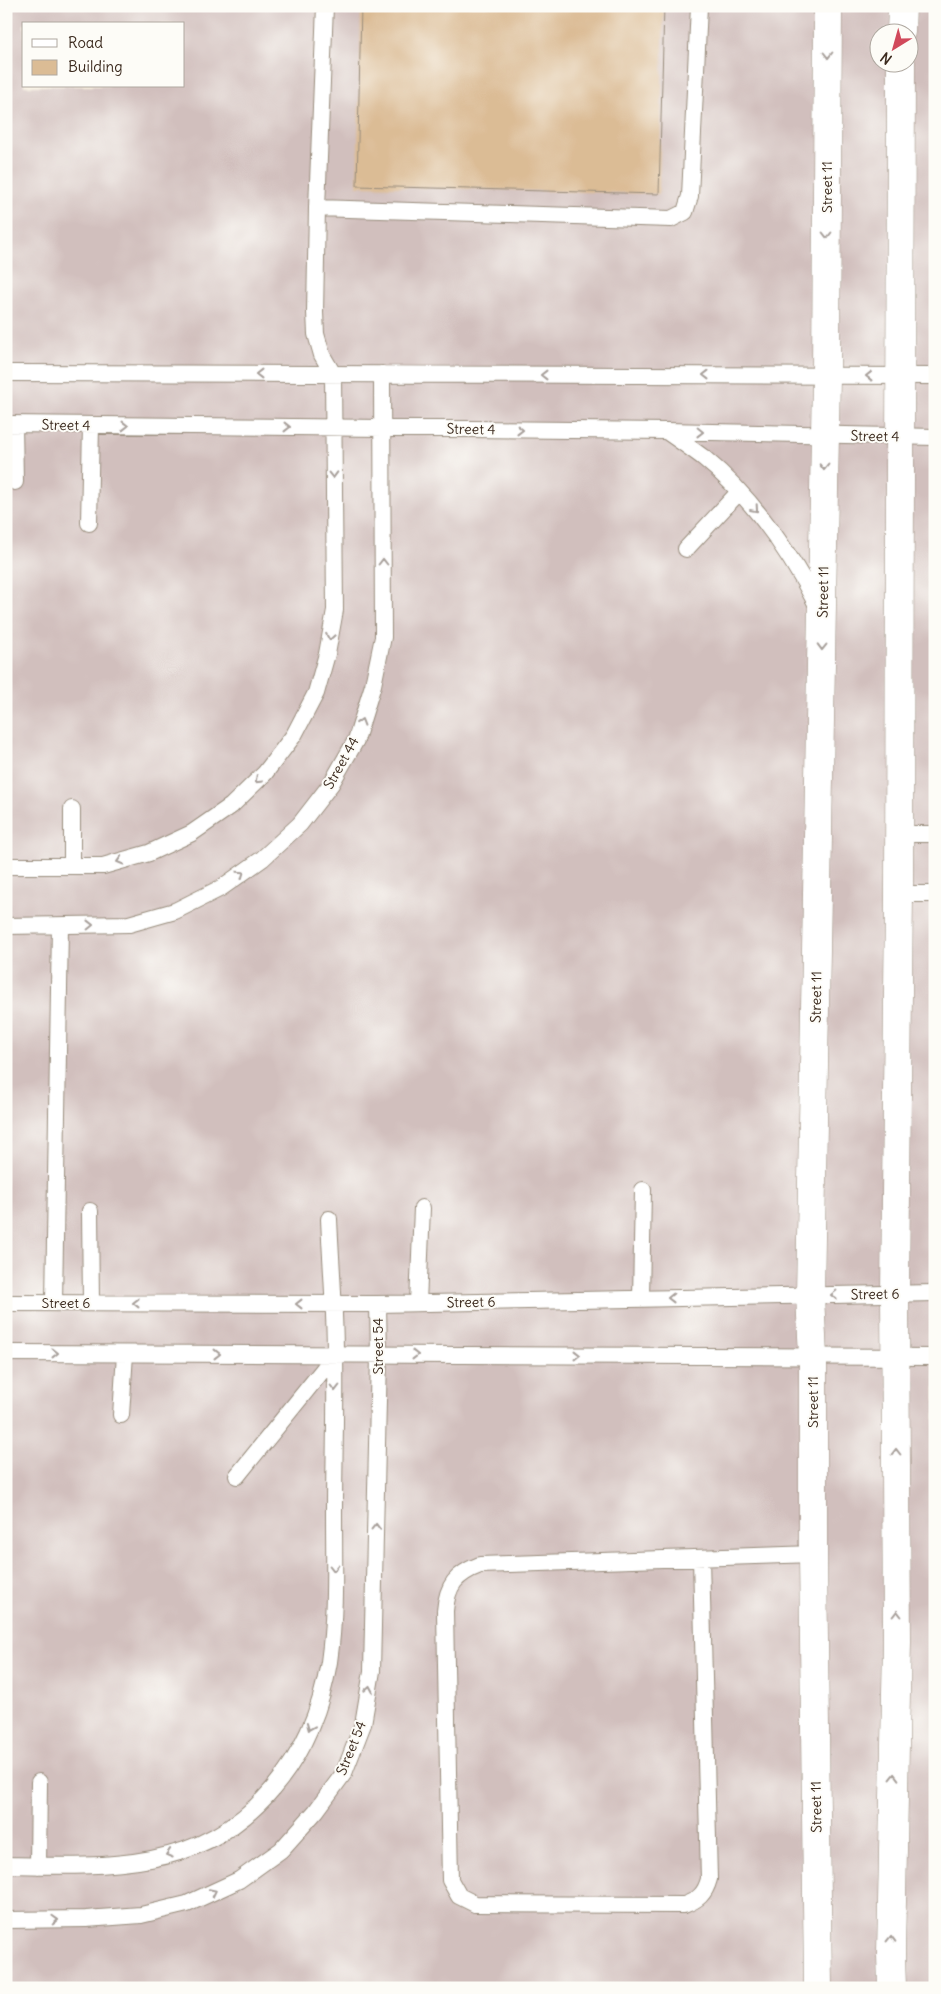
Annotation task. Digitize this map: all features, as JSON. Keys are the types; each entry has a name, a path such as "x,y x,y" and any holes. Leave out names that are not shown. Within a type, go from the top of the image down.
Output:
{"street":[{"name":"Street 11","path":"818,1988 813,1554 813,1356 810,1296 826,376 828,6"},
{"path":"901,22 902,6"},
{"path":"892,1988 897,1641 895,1294 899,894 901,72"}],"lane":[{"path":"6,866 103,866 149,853 192,833 231,806 265,773 294,735 316,693 327,654 335,610 333,374 322,355 316,334 317,208 326,6"},
{"path":"317,208 671,219 685,212 690,196 699,6"},
{"path":"6,373 935,376"},
{"name":"Street 44","path":"6,926 128,924 175,911 221,888 262,859 293,830 331,784 356,740 373,685 383,637 382,374"},
{"path":"10,424 15,482"},
{"name":"Street 4","path":"10,424 666,431 935,437"},
{"path":"89,523 91,425"},
{"path":"666,431 704,459 739,492 772,529 800,571 822,615"},
{"path":"686,549 739,492"},
{"path":"72,809 72,866"},
{"path":"899,834 935,834"},
{"path":"899,894 935,894"},
{"path":"54,1303 60,926"},
{"path":"641,1299 644,1190"},
{"path":"418,1303 422,1208"},
{"path":"90,1211 91,1303"},
{"path":"6,1865 106,1865 152,1859 198,1846 240,1822 277,1786 302,1748 320,1703 329,1661 333,1605 335,1355 329,1219"},
{"name":"Street 6","path":"6,1303 378,1304 935,1293"},
{"name":"Street 54","path":"6,1920 86,1919 141,1915 187,1904 239,1880 280,1850 316,1810 344,1773 363,1724 372,1671 379,1355 378,1304"},
{"path":"6,1353 935,1357"},
{"path":"121,1415 125,1354"},
{"path":"237,1476 335,1355"},
{"path":"701,1558 709,1880 701,1897 693,1902 674,1904 475,1904 459,1896 450,1880 445,1611 446,1598 450,1586 458,1576 468,1569 480,1565 813,1554"},
{"path":"38,1866 39,1782"}],"shaded area":[{"path":"6,6 935,6 935,1988 6,1988"}],"building":[{"path":"361,6 664,6 659,194 357,186"}]}
